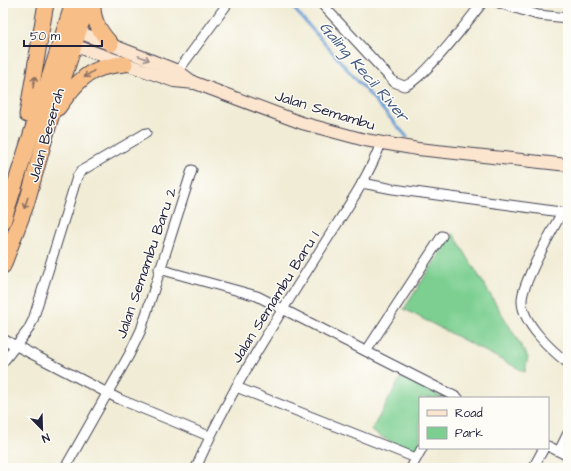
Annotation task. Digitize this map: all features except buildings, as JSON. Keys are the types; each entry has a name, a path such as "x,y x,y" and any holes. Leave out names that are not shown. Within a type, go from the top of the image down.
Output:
{"highway":[{"path":"3,215 29,109 46,3"},
{"name":"Jalan Beserah","path":"3,266 26,205 51,117 69,36 73,3"},
{"name":"Jalan Beserah","path":"3,222 69,36 88,3"},
{"path":"93,3 95,20 103,35 111,44"},
{"path":"51,117 87,75 99,68 109,65 125,64"}],"main road":[{"name":"Jalan Semambu","path":"69,36 111,44 176,76 195,83 302,122 381,143 568,165"},
{"name":"Jalan Semambu","path":"69,36 125,64 176,76"},
{"path":"500,158 568,158"}],"street":[{"path":"176,76 228,3"},
{"path":"321,3 394,82 404,86 413,82 444,50 482,3"},
{"path":"499,3 538,15 568,18"},
{"path":"3,362 28,330 33,320 81,171 146,133"},
{"name":"Jalan Semambu Baru 1","path":"196,468 209,436 236,387 371,169 381,143"},
{"name":"Jalan Semambu Baru 2","path":"65,468 141,330 192,170"},
{"path":"362,183 393,189 565,212 524,287 522,303 531,324 541,340 568,363"},
{"path":"366,350 442,236"},
{"path":"160,269 257,296 366,350 454,397"},
{"path":"3,339 119,399 209,436"},
{"path":"236,387 416,458"},
{"path":"559,451 568,433"},
{"path":"549,446 568,456"},
{"path":"411,468 421,449"},
{"path":"533,468 543,449"}],"green space":[{"path":"453,233 528,357 525,372 404,309"},
{"path":"402,375 441,397 419,397 419,447 415,455 371,431"}],"waterway":[{"name":"Galing Kecil River","path":"289,3 407,137"}]}
